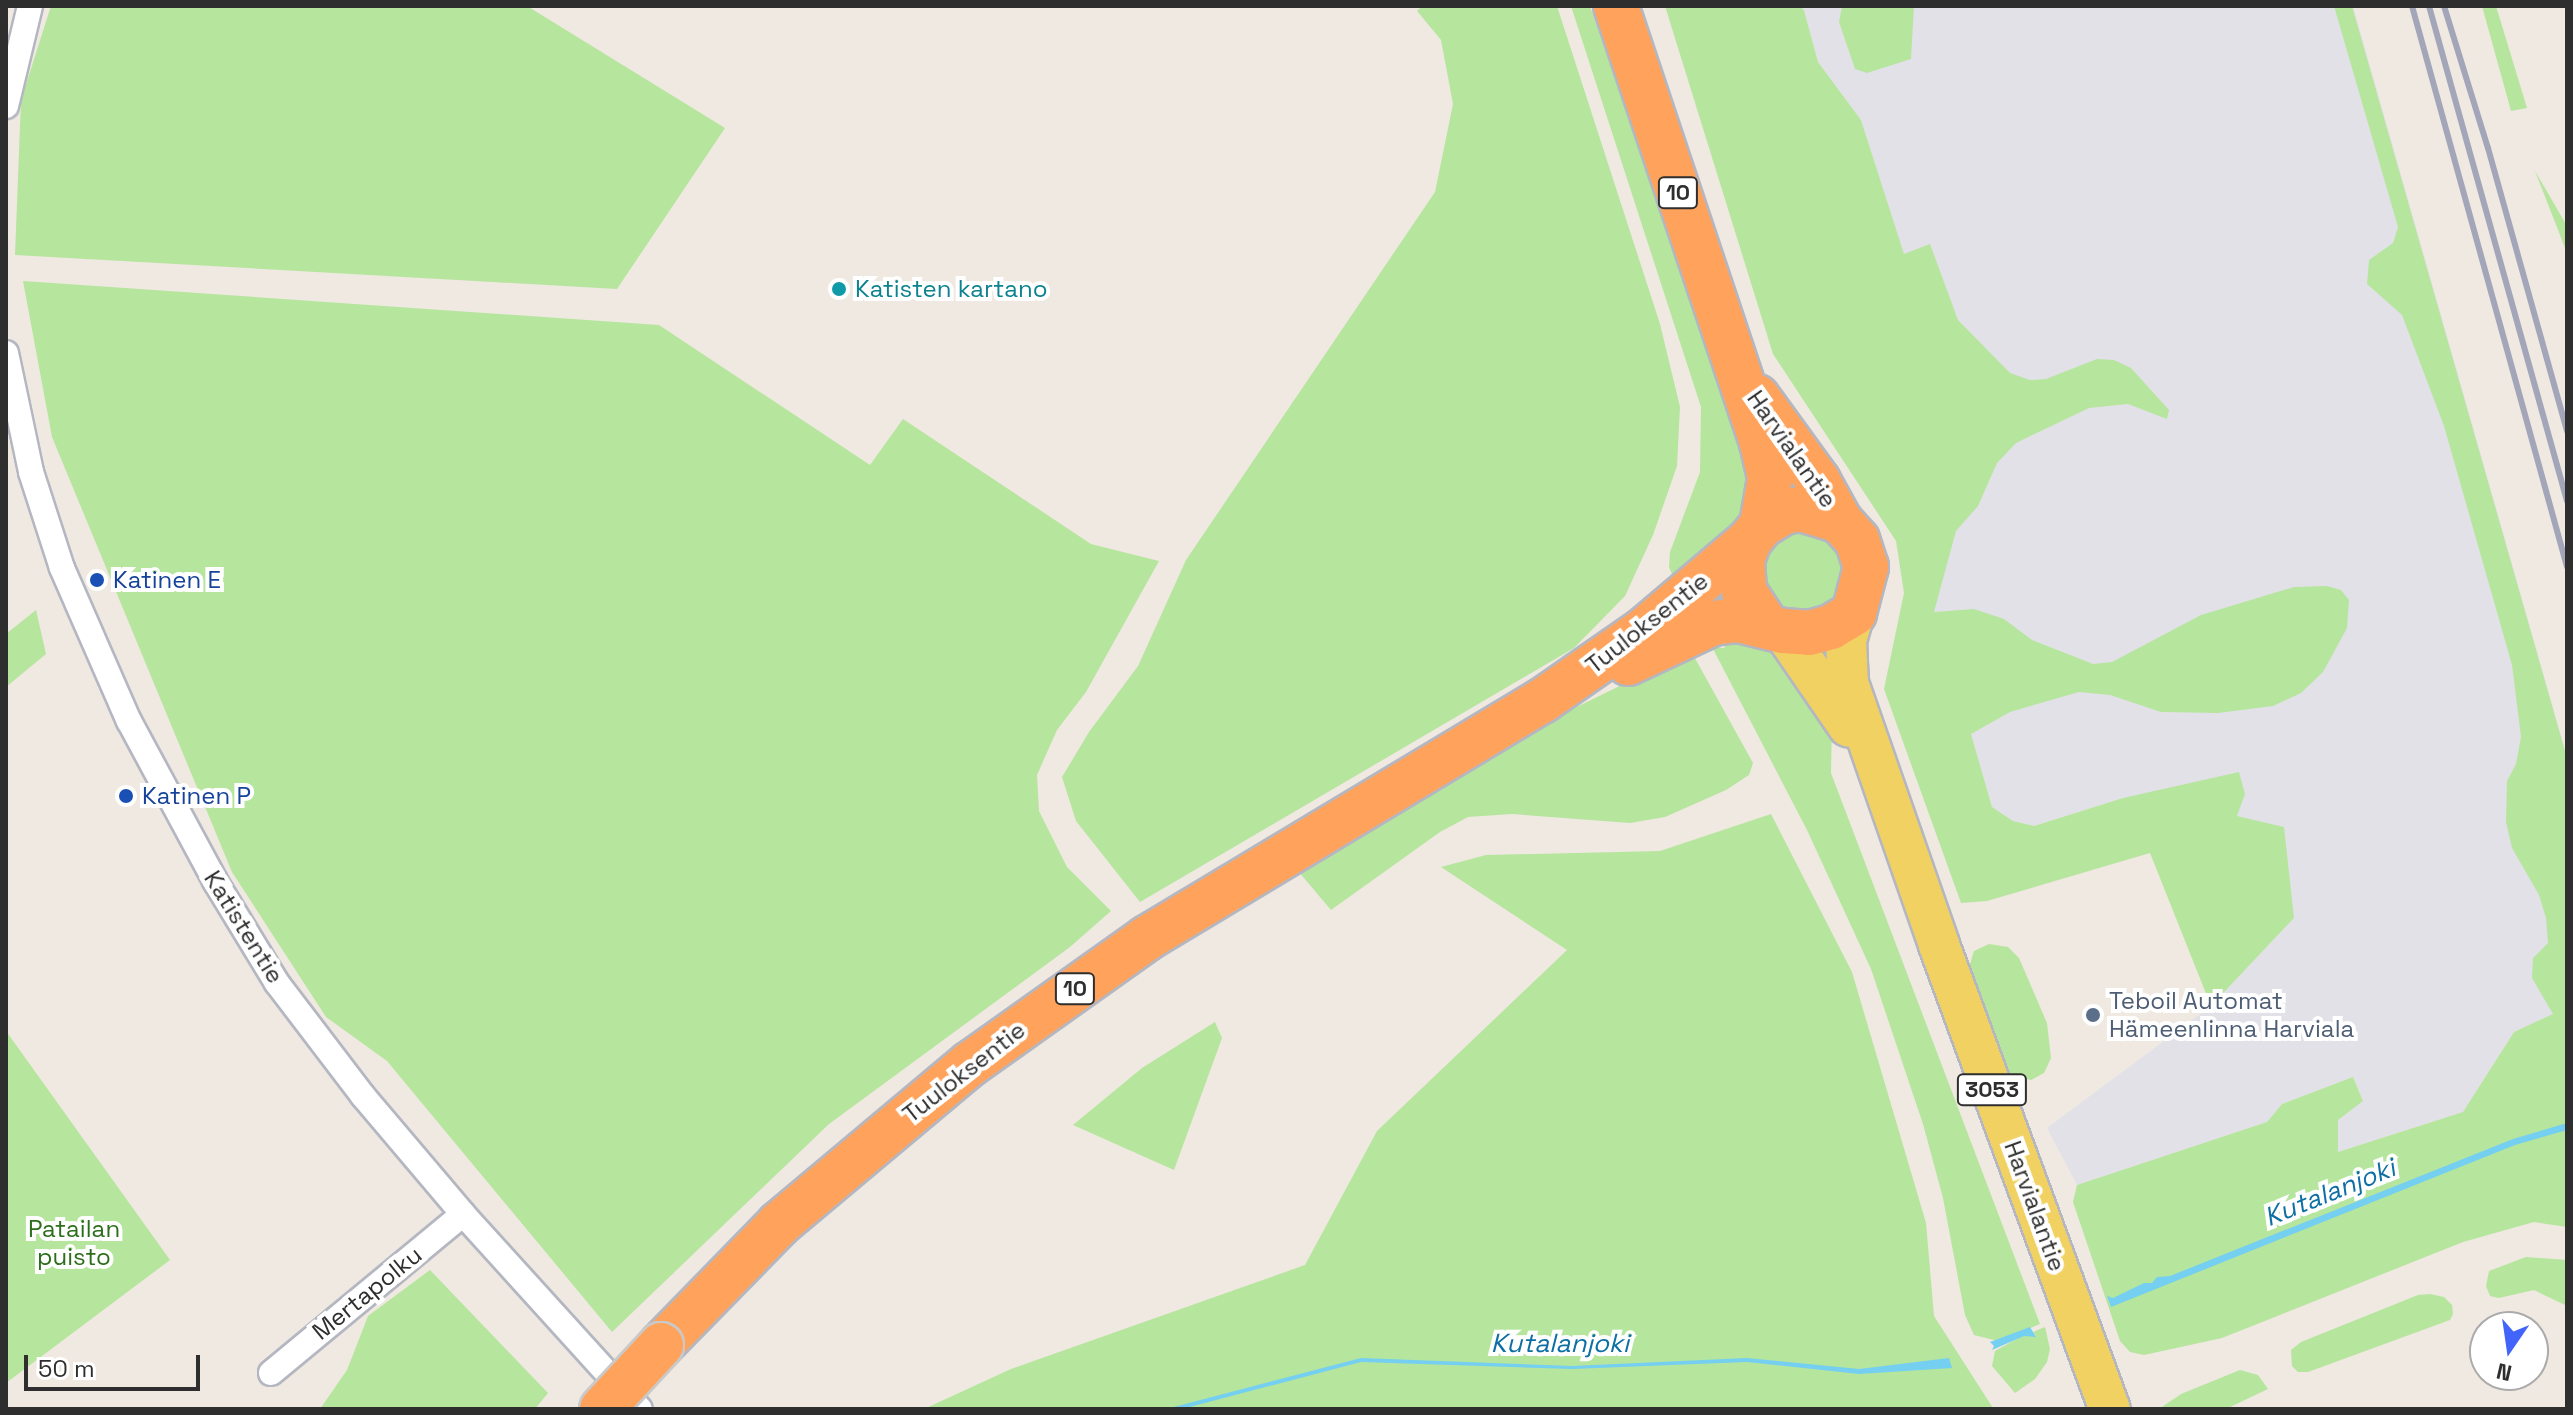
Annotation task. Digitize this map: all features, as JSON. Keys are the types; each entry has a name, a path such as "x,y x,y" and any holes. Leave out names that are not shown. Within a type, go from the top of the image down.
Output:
{"highway":[{"name":"Harvialantie","path":"1616,6 1723,330 1743,379 1770,478 1755,533"},
{"name":"Harvialantie","path":"1743,379 1801,457 1840,521"},
{"name":"10","path":"1801,509 1840,521 1864,553 1862,593 1854,613 1831,627 1809,633 1775,628 1744,591 1742,560 1755,533 1784,512 1801,509"},
{"name":"Tuuloksentie","path":"602,1409 779,1224 970,1064 1147,938 1542,701 1644,630 1755,533"},
{"name":"Tuuloksentie","path":"1542,701 1713,623 1738,620 1775,628"}],"main road":[{"name":"Harvialantie","path":"1854,613 1845,657 1848,683 2100,1406"},
{"name":"Harvialantie","path":"1775,628 1835,703 1879,778"}],"street":[{"path":"6,106 30,6"},
{"name":"Katistentie","path":"6,353 31,472 62,568 101,662 144,752 215,881 277,983 363,1096 463,1214 640,1409"},
{"name":"Mertapolku","path":"271,1373 463,1214"}],"shaded area":[{"path":"1799,6 2353,6 2567,757 2567,1008 2514,1032 2463,1112 2338,1152 2338,1120 2363,1101 2353,1077 2282,1104 2267,1122 2077,1185 2047,1128 2211,1006 2294,918 2123,798 2034,826 2013,821 1992,807 1959,692 1925,642 1971,466 1861,120 1818,62 1804,10"}],"green space":[{"path":"51,6 527,6 725,128 617,289 15,255 21,100"},
{"path":"1422,6 1557,6 1660,324 1680,407 1677,466 1653,535 1625,596 1574,648 1140,902 1076,821 1062,777 1089,732 1138,666 1186,560 1435,192 1453,104 1441,40 1417,11"},
{"path":"1571,6 1590,6 1751,475 1743,520 1675,582 1669,567 1670,552 1700,472 1701,407"},
{"path":"1665,6 1799,6 1804,10 1818,62 1861,120 1904,254 1930,244 1958,320 2010,373 2030,380 2046,379 2097,359 2114,360 2131,368 2169,410 2167,419 2128,404 2089,408 2016,443 1997,463 1978,506 1956,531 1934,612 1974,609 2004,619 2032,640 2093,664 2112,662 2201,615 2294,587 2327,586 2341,590 2349,600 2347,628 2323,672 2301,693 2273,706 2218,713 2161,712 2110,695 2079,692 2010,712 1971,734 1992,807 2013,821 2034,826 2123,798 2239,772 2245,794 2237,816 2284,827 2294,918 2211,1006 2150,853 1987,901 1961,903 1884,689 1904,593 1896,541 1773,354"},
{"path":"1842,6 1914,6 1911,59 1867,73 1855,69 1839,22"},
{"path":"2334,6 2352,6 2567,758 2567,1227 2534,1222 2463,1242 2222,1338 2144,1355 2130,1352 2120,1341 2073,1202 2077,1185 2267,1122 2282,1104 2353,1077 2363,1101 2338,1120 2338,1152 2463,1112 2514,1032 2553,1014 2532,978 2533,958 2548,943 2546,918 2539,895 2512,848 2506,822 2507,781 2516,764 2521,737 2512,665 2444,426 2402,315 2367,284 2369,260 2393,243 2398,227"},
{"path":"2482,6 2496,6 2527,108 2511,111"},
{"path":"2535,171 2567,226 2567,253"},
{"path":"23,281 659,325 870,465 903,419 1091,544 1159,561 1086,692 1057,730 1037,775 1039,811 1067,867 1111,911 1070,947 829,1124 612,1332 387,1061 326,1017 232,872 52,437"},
{"path":"1803,531 1819,534 1832,543 1841,556 1844,572 1841,588 1832,601 1819,610 1803,613 1787,610 1774,601 1765,588 1762,572 1765,556 1774,543 1787,534"},
{"path":"36,610 46,654 6,687 6,634"},
{"path":"1737,637 1770,649 1792,668 1832,722 1831,773 2040,1324 1998,1341 1974,1335 1965,1315 1943,1198 1923,1124 1871,969 1807,830 1712,647 1725,648 1722,641"},
{"path":"1691,651 1753,763 1749,775 1726,790 1665,817 1630,823 1512,814 1468,817 1440,832 1331,910 1298,871 1542,724"},
{"path":"1771,814 1852,972 1926,1223 1934,1316 1993,1408 924,1409 1011,1369 1305,1265 1377,1131 1567,950 1441,867 1486,855 1660,851"},
{"path":"1989,944 2008,947 2019,958 2047,1023 2051,1058 2044,1073 2031,1080 2004,1073 1970,980 1974,951"},
{"path":"1215,1022 1222,1038 1174,1170 1073,1125 1142,1068"},
{"name":"Patailan puisto","path":"6,1031 170,1260 6,1383"},
{"path":"2526,1257 2567,1260 2567,1306 2534,1290 2499,1298 2490,1296 2486,1286 2489,1271"},
{"path":"430,1270 548,1393 535,1409 320,1409 347,1370 368,1316"},
{"path":"2418,1295 2444,1297 2452,1305 2450,1320 2308,1372 2298,1372 2292,1366 2291,1350 2301,1342"},
{"path":"2045,1327 2050,1349 2047,1362 2035,1379 2015,1393 1992,1366 1995,1351 2024,1335 2036,1336 2033,1332"},
{"path":"2240,1370 2258,1375 2268,1389 2226,1409 2159,1409 2181,1394"}],"water":[{"path":"2567,1123 2567,1130 2515,1145 2111,1307 2107,1296 2113,1298 2144,1283 2152,1283 2157,1277 2170,1276 2513,1139"},
{"path":"2030,1327 2036,1337 2024,1336 1992,1350 1994,1346 1990,1342"},
{"path":"1361,1358 1572,1366 1747,1358 1859,1369 1949,1358 1952,1368 1859,1374 1747,1362 1572,1369 1361,1362 1182,1409 1166,1409"}],"railway":[{"path":"2412,6 2567,567"},
{"path":"2429,6 2567,501"},
{"path":"2444,6 2488,148 2567,431"}],"place":[{"name":"Katisten kartano","path":"839,289"},
{"name":"Katinen E","path":"97,580"},
{"name":"Katinen P","path":"126,796"},
{"name":"Teboil Automat Hämeenlinna Harviala","path":"2093,1015"}],"water label":[{"name":"Kutalanjoki","path":"2330,1193"},
{"name":"Kutalanjoki","path":"1560,1344"}]}
